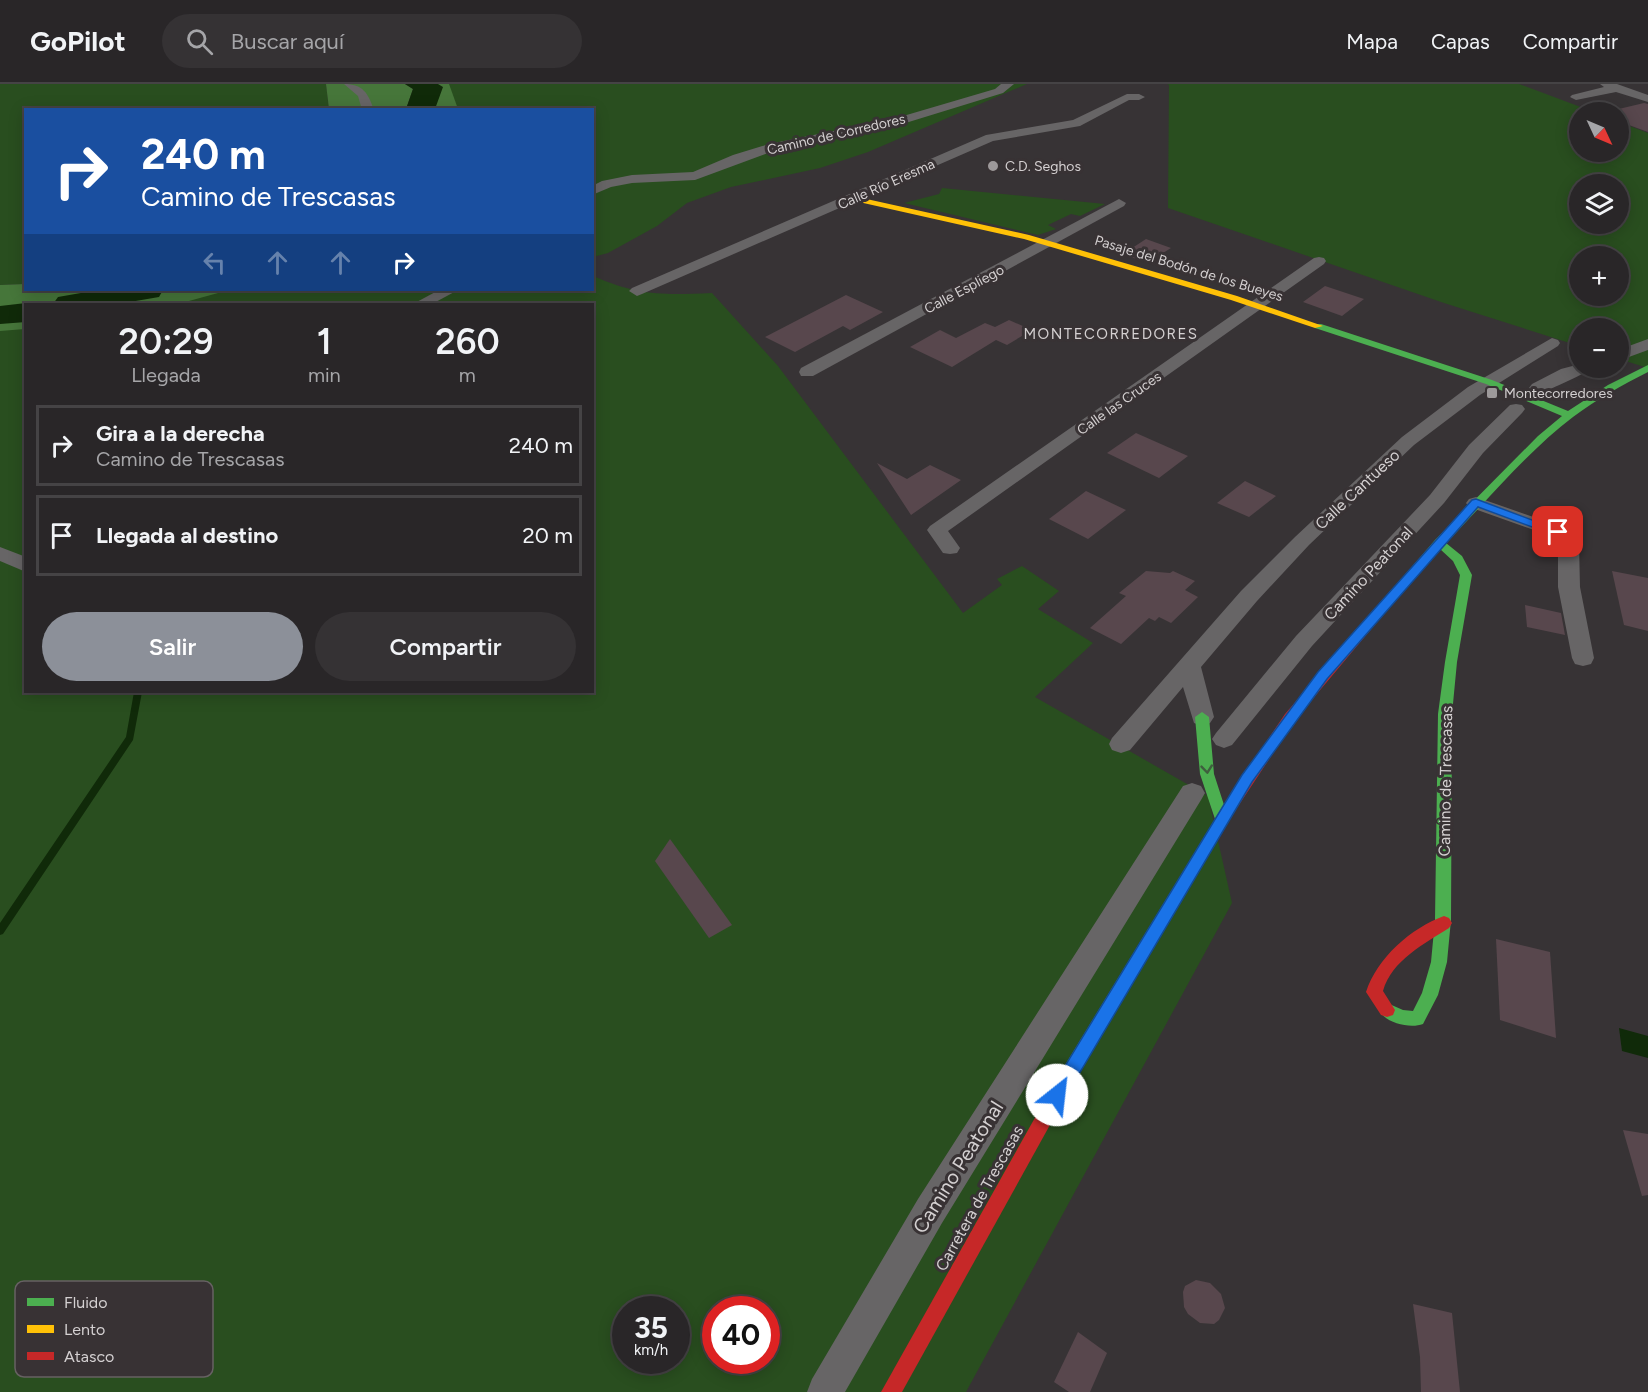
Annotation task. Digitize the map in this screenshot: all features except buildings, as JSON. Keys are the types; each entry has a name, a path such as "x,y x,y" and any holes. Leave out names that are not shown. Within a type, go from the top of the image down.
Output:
{"street":[{"path":"350,84 363,95 367,108"},
{"name":"Camino de Corredores","path":"594,190 607,184 632,179 695,176 738,158 773,147 895,122 999,92 1008,84"},
{"path":"1576,97 1612,86 1648,99"},
{"name":"Calle Río Eresma","path":"637,291 990,138 1076,123 1127,97 1139,97"},
{"name":"Pasaje del Bodón de los Bueyes","path":"853,198 1049,243 1258,306 1509,389"},
{"name":"Calle Espliego","path":"807,372 1049,243 1119,203"},
{"name":"Calle las Cruces","path":"950,548 937,530 1319,261"},
{"path":"423,303 448,291"},
{"name":"Calle Cantueso","path":"1121,744 1249,596 1408,441 1489,382 1552,343"},
{"path":"1629,352 1648,344"},
{"path":"1584,389 1612,374 1648,368"},
{"name":"Carretera de Trescasas","path":"891,1392 1077,1060 1222,819 1247,778 1323,675 1439,543 1542,438 1569,415 1611,387 1648,368"},
{"path":"1538,388 1569,372"},
{"path":"1509,389 1569,415"},
{"path":"1509,389 1561,393"},
{"path":"1509,389 1523,412"},
{"name":"Camino Peatonal","path":"1224,739 1304,641 1437,499 1476,449 1523,412"},
{"path":"1481,476 1480,499 1558,532 1566,538 1569,544 1569,587 1583,658"},
{"name":"Camino de Trescasas","path":"1439,543 1458,559 1466,575 1445,713 1444,923 1433,991 1425,1010 1416,1019 1402,1019 1378,1002 1373,990 1375,979 1383,968 1444,923"},
{"path":"0,553 24,565"},
{"path":"1189,665 1202,717 1207,774 1222,819"},
{"path":"1202,717 1227,767 1247,778"},
{"name":"Camino Peatonal","path":"825,1392 930,1211 1192,793"}],"shaded area":[{"path":"0,84 326,84 329,108 24,108 24,284 0,285"},
{"path":"326,84 405,84 413,89 406,108 329,108"},
{"path":"405,84 438,84 443,87 435,108 406,108 413,89"},
{"path":"421,84 1027,84 868,152 820,168 731,187 687,203 657,226 608,253 594,257 594,108 422,108"},
{"path":"427,84 449,84 458,108 422,108"},
{"path":"1167,84 1519,84 1569,103 1569,162 1629,162 1629,126 1648,133 1648,368 1629,362 1629,318 1569,318 1569,343 1444,303 1168,208 1169,85"},
{"path":"942,188 1105,204 1080,216 1071,214 1048,225 1056,229 1038,235 904,203 939,194"},
{"path":"594,276 609,283 651,293 712,293 778,366 963,613 1002,585 997,579 1022,566 1059,591 1038,609 1093,643 1035,697 1208,796 1232,903 966,1392 0,1392 0,315 24,312 24,693 594,693 594,303 75,303 142,291 594,291"},
{"path":"24,284 24,291 225,291 182,303 24,303 24,329 0,331 0,285"},
{"path":"1619,1028 1648,1036 1648,1058 1622,1051"}],"waterway":[{"path":"75,303 142,291"},
{"path":"0,315 24,312"},
{"path":"0,931 130,738 138,693"}],"traffic: fast":[{"path":"1318,326 1489,382 1569,415"},
{"path":"1379,612 1439,543 1542,438 1569,415 1611,387 1648,368"},
{"path":"1387,1010 1401,1017 1417,1019 1430,995 1439,962 1443,920 1445,714 1451,662 1466,575 1458,559 1439,543"},
{"path":"1202,717 1207,774 1222,819"},
{"path":"1065,1081 1226,813"}],"traffic: slow":[{"path":"853,198 1026,237 1234,298 1318,326"}],"traffic: jam":[{"path":"1226,813 1290,717 1379,612"},
{"path":"1387,1010 1374,992 1384,970 1392,960 1412,944 1444,923"},
{"path":"891,1392 1065,1081"}],"place":[{"name":"C.D. Seghos","path":"993,166"},
{"name":"Montecorredores","path":"1492,393"}],"district":[{"name":"MONTECORREDORES","path":"1111,334"}],"route":[{"path":"1057,1095 1247,778 1323,675 1439,543 1476,503 1558,532"}]}
